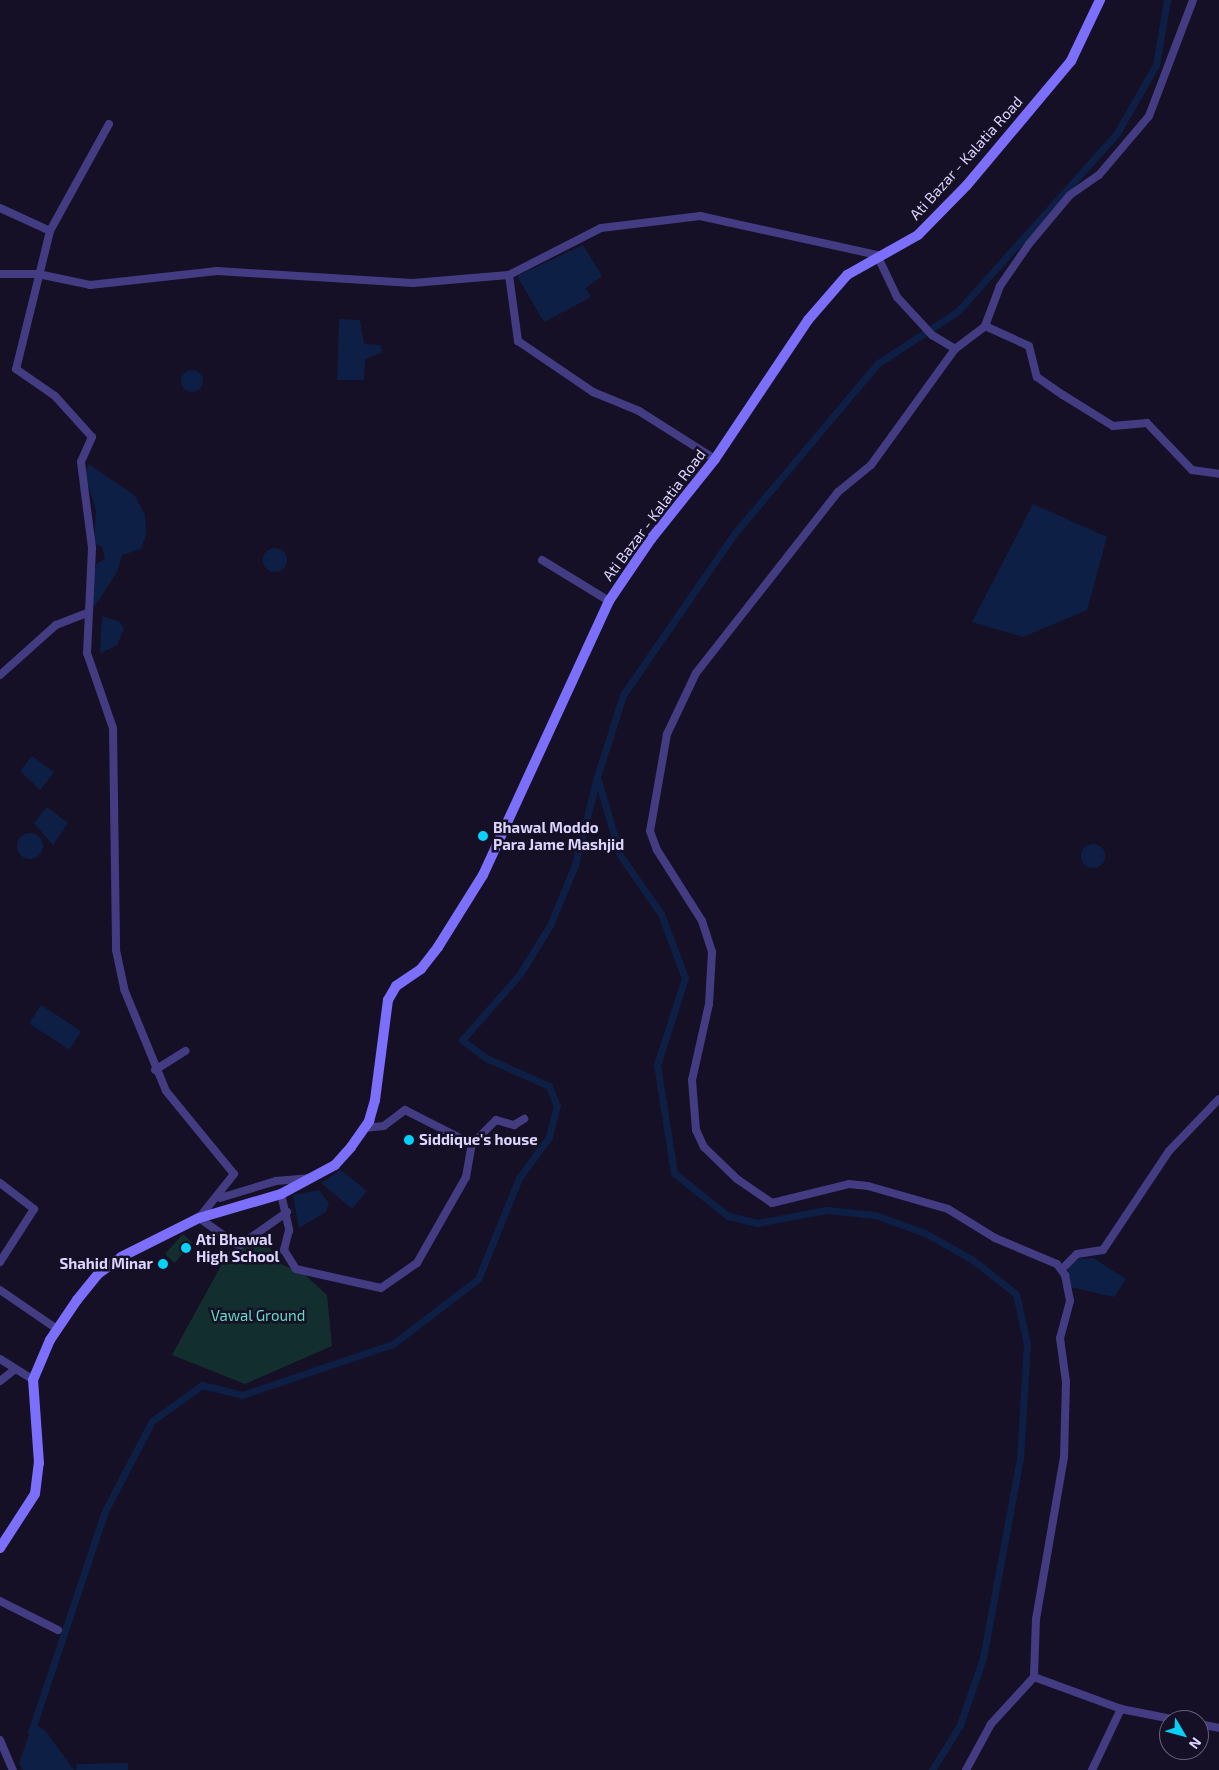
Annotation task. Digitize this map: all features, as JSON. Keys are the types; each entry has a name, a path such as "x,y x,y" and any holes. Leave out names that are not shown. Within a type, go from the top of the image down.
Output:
{"main road":[{"name":"Ati Bazar - Kalatia Road","path":"199,1218 268,1195 281,1194 315,1177 335,1164 364,1128 375,1100 388,1000 396,986 421,969 438,947 482,875 609,601 651,539 715,459 808,320 847,275 877,255 918,234 967,185 1071,62 1100,0"},
{"path":"0,1548 35,1494 39,1463 33,1380 57,1329 98,1274 121,1257 199,1218"}],"street":[{"path":"1062,1269 995,1238 948,1209 868,1186 849,1184 772,1203 737,1179 704,1147 696,1130 692,1080 709,1004 712,952 702,921 656,850 650,831 667,734 696,673 838,492 871,465 955,349 985,326 1000,286 1029,244 1070,195 1099,175 1149,116 1193,0"},
{"path":"109,124 50,231 16,369 55,396 91,430 80,462 92,548 87,654 106,699 115,755 110,791 116,950 124,990 155,1070 166,1091 234,1174 215,1201 199,1218 239,1246 287,1212"},
{"path":"0,208 50,231"},
{"path":"0,274 38,274 90,285 218,271 413,283 509,276 601,228 700,216 877,255 897,297 932,335 955,349"},
{"path":"509,276 518,341 593,392 639,411 715,459"},
{"path":"985,326 1029,346 1037,377 1056,391 1113,426 1147,423 1192,470 1219,474"},
{"path":"542,560 609,601"},
{"path":"0,676 56,625 88,613"},
{"path":"155,1070 185,1051"},
{"path":"1062,1269 1077,1254 1103,1250 1169,1151 1219,1099"},
{"path":"364,1128 384,1126 405,1110 472,1144"},
{"path":"281,1194 287,1212 284,1250 296,1269 381,1288 417,1262 448,1215 466,1177 472,1144 496,1120 514,1125 524,1119"},
{"path":"215,1201 233,1192 276,1181 315,1177"},
{"path":"0,1183 34,1209 0,1262"},
{"path":"966,1770 991,1724 1034,1677 1036,1619 1064,1457 1066,1382 1060,1338 1070,1301 1062,1269"},
{"path":"0,1290 57,1329"},
{"path":"0,1359 14,1370 33,1380"},
{"path":"0,1382 14,1370"},
{"path":"0,1601 58,1630"},
{"path":"1034,1677 1121,1709 1159,1716"},
{"path":"1092,1770 1121,1709"},
{"path":"0,1740 13,1770"}],"green space":[{"path":"183,1234 193,1243 175,1263 165,1254"},
{"name":"Vawal Ground","path":"265,1241 281,1264 304,1274 327,1295 332,1346 245,1384 172,1355 229,1251"}],"water":[{"path":"583,245 602,276 586,288 591,297 544,322 517,276"},
{"path":"339,319 360,320 364,344 380,345 382,352 365,360 364,380 337,380"},
{"path":"192,370 200,373 203,381 200,389 192,392 184,389 181,381 184,373"},
{"path":"89,464 135,496 145,515 146,534 141,549 122,555 117,572 94,607 89,604 96,564 105,559 102,547 94,543 96,511 85,473"},
{"path":"1033,504 1107,537 1087,610 1023,637 972,622"},
{"path":"275,548 284,551 287,560 284,569 275,572 266,569 263,560 266,551"},
{"path":"102,616 120,622 124,629 117,645 100,654"},
{"path":"32,756 54,772 40,790 20,771"},
{"path":"47,807 68,823 53,845 34,823"},
{"path":"30,833 39,837 43,846 39,855 30,859 21,855 17,846 21,837"},
{"path":"1093,844 1101,848 1105,856 1101,864 1093,868 1085,864 1081,856 1085,848"},
{"path":"41,1005 81,1031 69,1050 29,1023"},
{"path":"341,1170 367,1191 352,1209 321,1183"},
{"path":"319,1190 329,1203 326,1212 299,1228 293,1195"},
{"path":"1093,1258 1126,1279 1114,1297 1070,1287 1068,1266 1079,1259"},
{"path":"33,1723 45,1730 74,1770 23,1770 19,1763"},
{"path":"128,1763 128,1770 76,1770 77,1764"}],"waterway":[{"path":"932,1770 960,1725 983,1658 1020,1458 1027,1344 1016,1294 973,1260 925,1233 875,1215 826,1210 757,1223 728,1216 674,1173 657,1065 685,978 661,914 620,855 597,777 623,695 734,534 877,364 958,311 1117,133 1156,65 1167,0"},
{"path":"31,1732 105,1511 152,1421 202,1385 242,1395 393,1344 478,1279 519,1178 549,1137 557,1106 549,1086 486,1058 462,1040 520,974 550,925 575,865 597,777"}],"place":[{"name":"Bhawal Moddo Para Jame Mashjid","path":"483,836"},
{"name":"Siddique's house","path":"409,1140"},
{"name":"Ati Bhawal High School","path":"186,1248"},
{"name":"Shahid Minar","path":"163,1264"}]}
